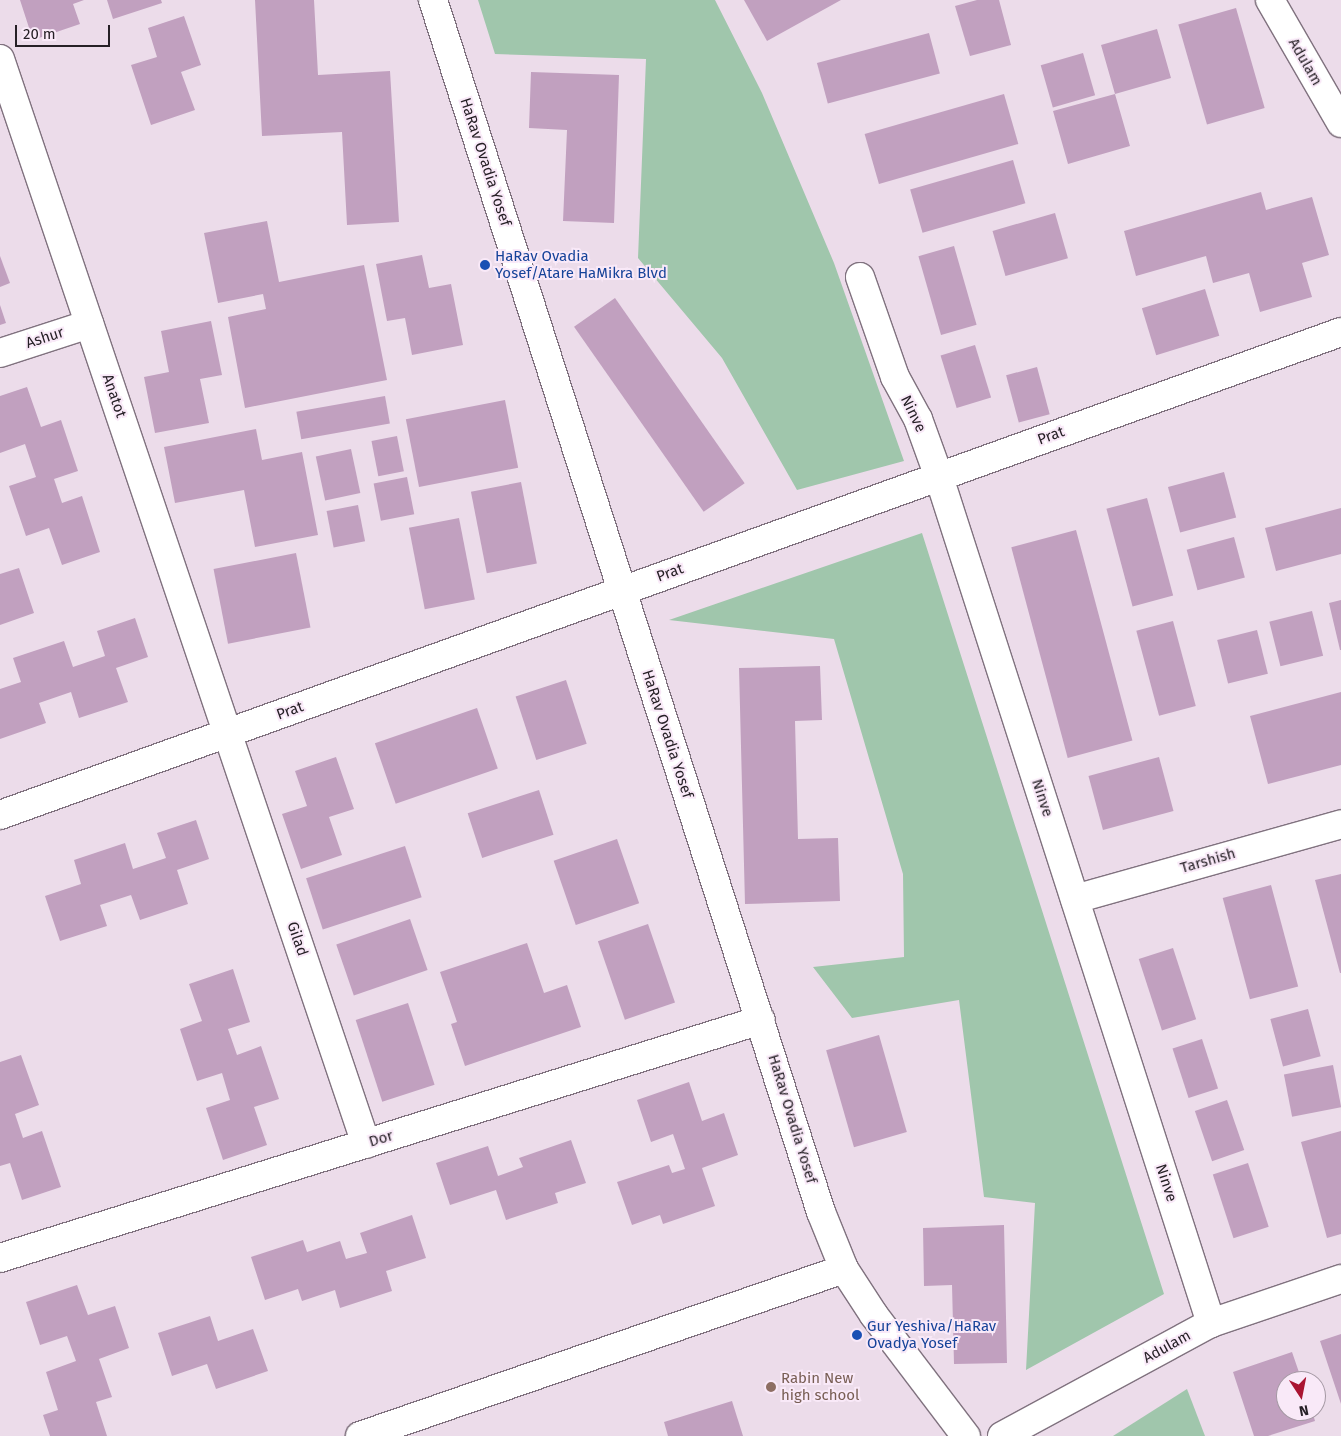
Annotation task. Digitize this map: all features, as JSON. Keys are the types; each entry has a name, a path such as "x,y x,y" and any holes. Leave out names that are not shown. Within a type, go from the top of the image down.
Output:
{"street":[{"name":"HaRav Ovadia Yosef","path":"433,0 620,591 761,1020 821,1212 844,1269 874,1315 966,1436"},
{"name":"Adulam","path":"1270,0 1341,123"},
{"name":"Anatot","path":"0,59 228,733"},
{"name":"Ninve","path":"860,277 894,377 918,419 939,476 1211,1323"},
{"name":"Ashur","path":"0,353 89,324"},
{"name":"Prat","path":"0,815 1341,332"},
{"name":"Gilad","path":"228,733 366,1144"},
{"name":"Tarshish","path":"1075,899 1341,824"},
{"name":"Dor","path":"0,1258 761,1020"},
{"path":"360,1436 844,1269"},
{"name":"Adulam","path":"1002,1436 1211,1323 1341,1279"}],"green space":[{"path":"478,0 715,0 762,93 834,263 904,461 797,490 722,358 638,258 646,59 495,54"},
{"path":"922,533 1164,1294 1026,1370 1035,1203 984,1197 959,1000 852,1018 813,967 904,957 903,874 834,639 669,620"},
{"path":"1187,1389 1205,1436 1113,1436"}],"building":[{"path":"20,0 84,0 73,4 80,24 33,40"},
{"path":"107,0 161,0 162,3 113,19"},
{"path":"255,0 314,0 318,75 390,71 399,222 347,225 342,132 262,136"},
{"path":"744,0 841,0 767,41"},
{"path":"977,0 999,0 1011,45 970,56 955,6"},
{"path":"1236,8 1265,108 1207,125 1178,25"},
{"path":"184,16 201,65 181,72 195,110 151,125 131,65 157,57 148,28"},
{"path":"1157,29 1171,78 1115,94 1101,45"},
{"path":"929,33 940,74 828,104 817,63"},
{"path":"1083,53 1095,95 1053,107 1041,65"},
{"path":"531,72 619,75 614,223 563,221 567,130 529,128"},
{"path":"1004,94 1018,144 879,184 865,134"},
{"path":"1115,94 1130,146 1068,164 1053,111"},
{"path":"1013,160 1025,203 923,233 910,189"},
{"path":"1261,192 1266,210 1312,197 1329,255 1302,263 1312,297 1260,312 1249,273 1213,283 1206,256 1136,276 1124,231"},
{"path":"1055,213 1068,258 1005,276 993,231"},
{"path":"267,221 279,282 364,265 387,380 245,408 228,317 266,309 263,294 218,303 204,233"},
{"path":"954,246 977,325 941,335 918,256"},
{"path":"422,255 429,288 451,284 463,345 412,355 405,318 387,321 376,264"},
{"path":"0,256 10,283 0,287"},
{"path":"1205,289 1219,336 1156,355 1142,308"},
{"path":"615,298 745,483 704,512 574,327"},
{"path":"0,305 6,323 0,325"},
{"path":"211,321 222,375 200,379 209,423 155,433 144,377 169,372 161,331"},
{"path":"975,345 991,398 957,408 941,356"},
{"path":"1037,367 1050,414 1019,423 1006,375"},
{"path":"27,387 41,427 61,420 78,471 54,479 62,503 82,496 100,552 62,565 49,528 26,536 9,486 36,477 25,444 0,453 0,396"},
{"path":"385,396 390,424 301,439 296,412"},
{"path":"505,400 518,468 419,487 406,419"},
{"path":"256,429 262,460 302,452 318,535 255,547 244,490 175,503 164,447"},
{"path":"397,436 404,471 378,476 371,441"},
{"path":"351,449 360,493 325,501 316,456"},
{"path":"1224,472 1236,517 1180,532 1168,487"},
{"path":"407,477 414,514 381,521 374,483"},
{"path":"521,482 537,563 487,573 471,492"},
{"path":"1147,498 1173,596 1133,606 1106,509"},
{"path":"358,505 365,541 334,547 327,511"},
{"path":"1341,508 1341,554 1276,571 1265,528"},
{"path":"459,518 475,599 425,609 409,528"},
{"path":"1076,530 1132,741 1068,758 1011,547"},
{"path":"1234,537 1245,578 1198,590 1187,550"},
{"path":"296,553 311,628 228,644 214,569"},
{"path":"19,568 34,613 0,625 0,574"},
{"path":"1341,600 1341,650 1340,650 1329,603"},
{"path":"1312,611 1323,656 1280,666 1269,622"},
{"path":"135,618 148,657 116,668 128,702 79,718 71,692 39,703 46,723 0,739 0,689 21,682 13,658 64,641 73,667 105,656 97,631"},
{"path":"1173,621 1196,706 1159,716 1136,631"},
{"path":"1257,630 1268,674 1228,684 1217,640"},
{"path":"820,666 822,720 795,721 798,839 838,838 840,901 745,904 739,668"},
{"path":"566,680 587,744 536,760 516,696"},
{"path":"1341,692 1341,765 1268,784 1250,716"},
{"path":"477,708 498,769 396,804 375,743"},
{"path":"336,757 354,809 329,817 342,855 301,869 282,814 307,806 295,771"},
{"path":"1159,757 1173,811 1103,830 1088,776"},
{"path":"539,790 554,835 482,858 468,813"},
{"path":"196,820 209,859 177,870 188,904 140,920 131,895 100,905 107,926 60,941 45,896 81,884 74,860 125,843 133,869 166,858 157,833"},
{"path":"617,839 639,903 576,925 554,861"},
{"path":"405,846 422,897 323,929 306,878"},
{"path":"1341,874 1341,973 1340,973 1315,880"},
{"path":"1271,885 1298,986 1250,999 1223,898"},
{"path":"410,919 428,970 354,995 336,944"},
{"path":"648,924 675,1002 625,1020 598,941"},
{"path":"527,943 544,993 567,985 581,1027 465,1066 451,1024 457,1022 440,972"},
{"path":"1173,948 1196,1019 1162,1030 1139,959"},
{"path":"233,969 250,1022 228,1029 237,1055 261,1046 279,1099 254,1107 267,1145 223,1160 206,1108 230,1100 222,1073 197,1081 180,1029 202,1021 189,984"},
{"path":"408,1003 435,1085 382,1102 356,1020"},
{"path":"1308,1009 1321,1056 1283,1066 1270,1019"},
{"path":"879,1035 907,1132 854,1147 826,1050"},
{"path":"1202,1039 1218,1088 1189,1098 1173,1049"},
{"path":"21,1055 39,1105 15,1114 23,1138 42,1131 61,1187 22,1200 10,1163 0,1166 0,1062"},
{"path":"1333,1065 1341,1107 1292,1117 1284,1075"},
{"path":"689,1082 702,1121 724,1113 738,1155 702,1168 715,1206 663,1224 660,1215 632,1225 617,1182 669,1165 672,1173 685,1169 673,1134 651,1142 637,1100"},
{"path":"1227,1100 1244,1150 1212,1161 1195,1111"},
{"path":"1341,1131 1341,1234 1327,1238 1301,1142"},
{"path":"571,1140 586,1183 555,1193 558,1203 506,1220 496,1190 450,1205 436,1163 488,1146 498,1176 523,1167 519,1158"},
{"path":"1248,1163 1269,1227 1234,1238 1213,1174"},
{"path":"412,1215 426,1258 386,1271 392,1291 340,1308 335,1290 302,1301 298,1289 265,1300 251,1257 303,1240 307,1252 340,1241 346,1259 367,1253 360,1233"},
{"path":"1004,1225 1007,1363 954,1364 952,1285 924,1286 923,1228"},
{"path":"77,1285 88,1315 115,1306 129,1348 99,1359 112,1397 96,1402 107,1436 50,1436 43,1415 58,1410 46,1372 76,1361 67,1336 40,1345 26,1302"},
{"path":"210,1316 218,1341 253,1329 268,1371 216,1389 207,1364 172,1376 158,1333"},
{"path":"1341,1334 1341,1404 1320,1341"},
{"path":"1292,1352 1299,1371 1276,1371 1276,1421 1315,1421 1268,1436 1254,1436 1233,1372"},
{"path":"732,1401 743,1436 668,1436 664,1422"}],"place":[{"name":"HaRav Ovadia Yosef/Atare HaMikra Blvd","path":"485,265"},
{"name":"Gur Yeshiva/HaRav Ovadya Yosef","path":"857,1335"},
{"name":"Rabin New high school","path":"771,1387"}]}
